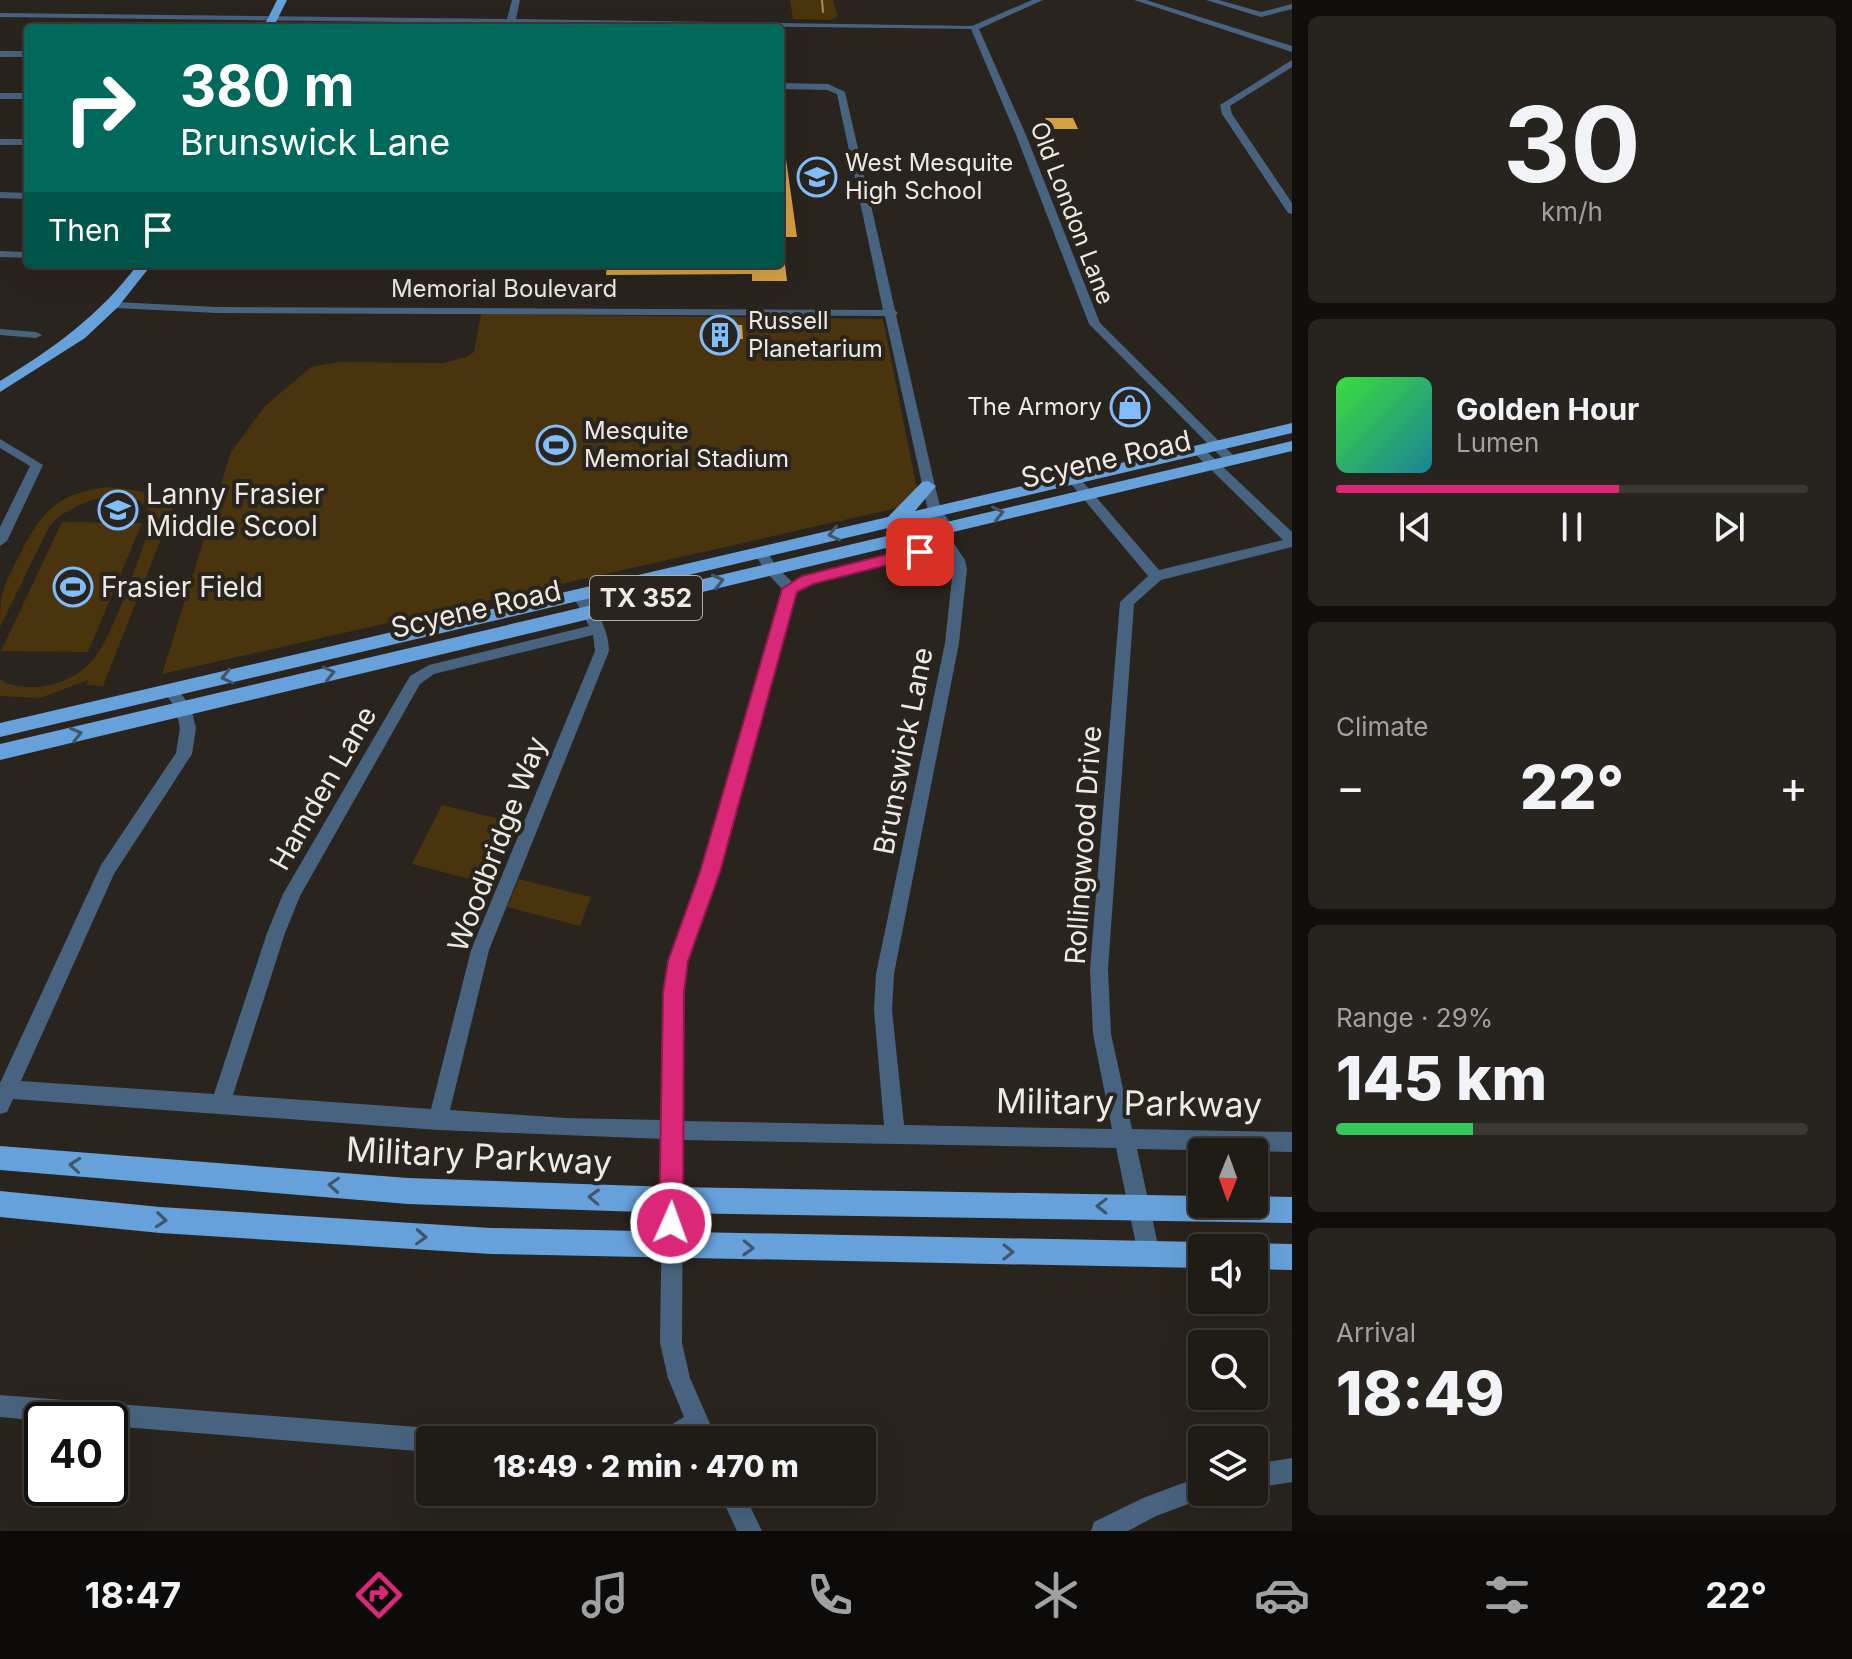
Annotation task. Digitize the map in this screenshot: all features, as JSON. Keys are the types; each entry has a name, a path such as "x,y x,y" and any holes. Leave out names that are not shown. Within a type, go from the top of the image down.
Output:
{"main road":[{"path":"270,23 282,0"},
{"path":"0,387 73,342 120,300 142,268"},
{"name":"Scyene Road","path":"766,560 888,521 941,518 1084,493 1292,428"},
{"name":"Scyene Road","path":"0,730 766,560 941,518 1072,478 1209,453 1231,459 1292,446"},
{"path":"888,521 907,509 928,486"},
{"name":"Scyene Road","path":"0,752 183,708 584,602"},
{"name":"Military Parkway","path":"0,1158 408,1191 672,1200 1292,1210"},
{"path":"0,1204 160,1220 384,1234 670,1246 1188,1255"},
{"path":"1268,1256 1292,1257"}],"street":[{"path":"511,21 516,0"},
{"path":"784,27 973,28 1039,0"},
{"path":"1138,0 1292,49"},
{"path":"1210,0 1261,15 1292,6"},
{"path":"0,15 270,23 511,21 608,24"},
{"name":"Old London Lane","path":"973,28 1021,135 1095,324 1292,541"},
{"path":"0,54 24,54"},
{"path":"1292,63 1225,105 1227,114 1292,211"},
{"path":"784,86 828,87 841,92 928,486 941,518"},
{"path":"0,96 24,96"},
{"path":"0,142 24,142"},
{"path":"0,195 24,196"},
{"path":"0,254 24,255"},
{"name":"Memorial Boulevard","path":"120,300 217,310 891,308"},
{"path":"0,332 36,335"},
{"path":"0,443 37,465 0,541"},
{"path":"1072,478 1156,576 1292,541"},
{"name":"Brunswick Lane","path":"790,589 808,579 948,545 960,569 952,643 885,974 883,1010 895,1134"},
{"path":"699,1426 679,1378 671,1343 674,992 678,961 710,872 790,589 766,560"},
{"name":"Rollingwood Drive","path":"1149,1254 1102,1034 1099,969 1127,602 1156,576"},
{"path":"584,602 598,629"},
{"name":"Hamden Lane","path":"221,1104 276,933 292,894 415,680 429,670 598,629"},
{"name":"Woodbridge Way","path":"438,1121 480,950 602,651 603,643 598,629"},
{"path":"4,1097 107,870 184,754 188,728 183,708 171,690"},
{"name":"Military Parkway","path":"4,1097 221,1104 438,1121 674,1130 1292,1142"},
{"path":"0,1406 416,1439"},
{"path":"1268,1474 1292,1470"},
{"path":"1103,1531 1151,1506 1188,1493"},
{"path":"738,1506 750,1531"}],"shaded area":[{"path":"790,0 833,0 838,16 831,20 793,19"},
{"name":"Mesquite Memorial Stadium","path":"481,314 883,319 917,489 902,507 162,674 231,452 265,406 311,367 340,362 443,363 466,357 474,352"},
{"path":"107,487 141,491 160,503 163,497 177,498 103,686 87,685 88,680 40,698 0,696 0,679 12,685 36,687 58,683 73,676 91,662 108,636 151,525 147,509 137,500 124,496 107,496 73,508 49,527 0,627 6,583 43,517 63,500"},
{"name":"Frasier Field","path":"62,522 142,523 88,652 1,651"},
{"path":"442,805 512,822 485,883 412,864"},
{"path":"519,879 591,897 580,926 507,907"}],"building":[{"path":"1045,118 1073,118 1078,129 1050,129"},
{"name":"West Mesquite High School","path":"784,159 786,159 797,237 784,237"},
{"name":"West Mesquite High School","path":"785,264 787,281 752,281 752,274 606,275 607,268 784,268"},
{"name":"Russell Planetarium","path":"710,325 742,325 743,339 728,339 729,344 711,344"}],"waterway":[{"path":"822,0 823,12"}],"place":[{"name":"West Mesquite High School","path":"817,177"},
{"name":"Russell Planetarium","path":"720,335"},
{"name":"The Armory","path":"1130,407"},
{"name":"Mesquite Memorial Stadium","path":"556,445"},
{"name":"Lanny Frasier Middle Scool","path":"118,510"},
{"name":"Frasier Field","path":"73,587"}],"route":[{"path":"671,1223 674,992 678,961 710,872 790,589 808,579 920,552"}]}
